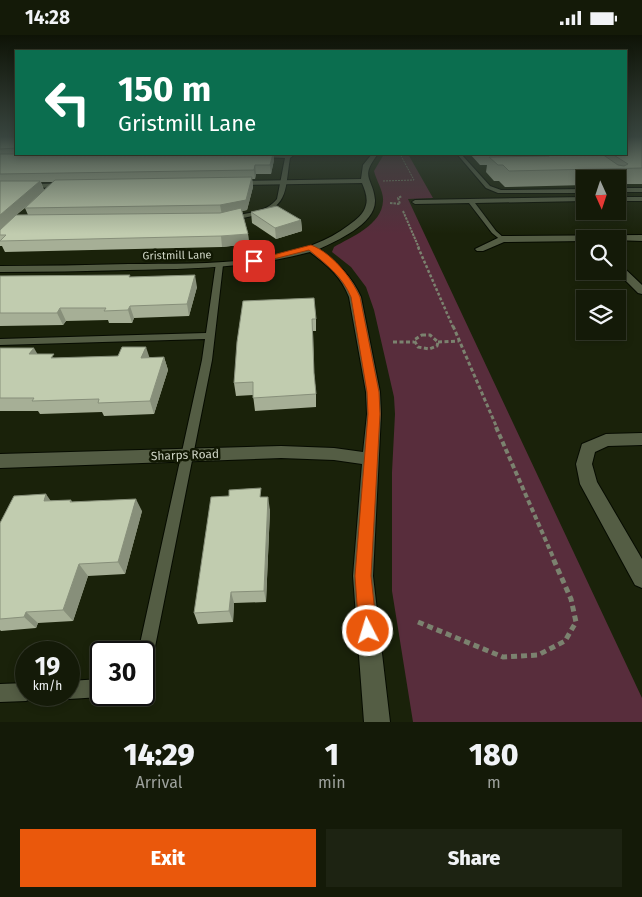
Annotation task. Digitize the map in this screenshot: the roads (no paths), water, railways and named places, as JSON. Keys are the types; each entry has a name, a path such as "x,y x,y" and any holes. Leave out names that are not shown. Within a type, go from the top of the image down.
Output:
{"street":[{"name":"Gristmill Lane","path":"0,269 219,265 264,259 311,248 339,235 362,219 371,202 365,169"},
{"path":"223,183 366,181"},
{"path":"44,197 57,185"},
{"path":"0,187 74,185"},
{"path":"626,238 642,237"},
{"path":"480,249 502,239 576,239"},
{"path":"311,248 338,269 350,285 355,297 373,392 374,414 370,459 369,508 363,576 377,722"},
{"path":"626,276 642,291"},
{"path":"642,439 606,440 588,448 584,464 589,484 642,578"},
{"name":"Sharps Road","path":"0,461 308,453 370,459"}],"lane":[{"path":"222,219 252,214 273,206 281,198 286,169"},
{"path":"472,169 488,187 500,192 576,191"},
{"path":"626,186 633,190"},
{"path":"626,190 642,190"},
{"path":"414,202 576,199"},
{"path":"626,199 642,199"},
{"path":"471,201 494,232 502,239"},
{"path":"148,641 188,455 210,336 219,265"},
{"path":"0,342 210,336"},
{"path":"0,693 15,692"}]}
